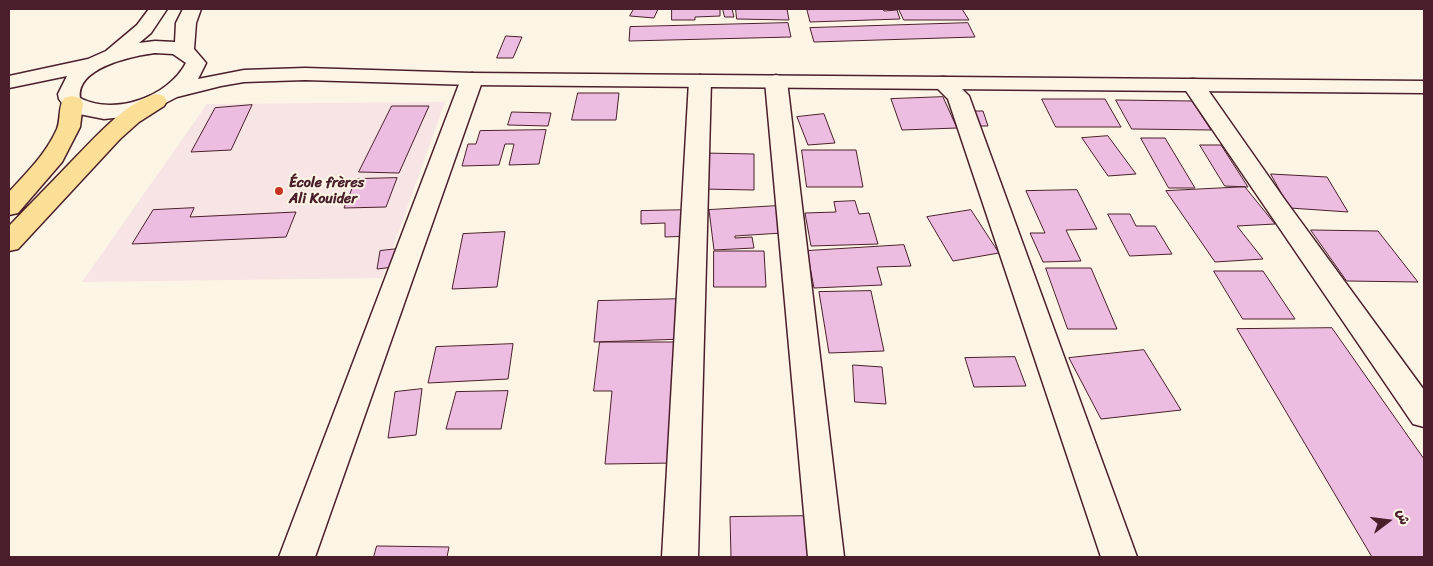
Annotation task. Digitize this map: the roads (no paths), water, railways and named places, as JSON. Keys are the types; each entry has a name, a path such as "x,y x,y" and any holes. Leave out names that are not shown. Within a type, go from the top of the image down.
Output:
{"highway":[{"path":"9,242 112,134 131,117 165,96"},
{"path":"9,207 50,162 69,127 60,98"}],"street":[{"path":"60,98 69,95 70,86 76,77 130,42 144,29 158,9"},
{"path":"165,96 186,82 194,72 196,63 188,53 186,23 192,9"},
{"path":"9,82 101,61 137,49 155,47 171,47 188,53 254,67 305,74"},
{"path":"9,89 60,98 82,108 107,111 136,107 165,96 244,76 305,74 472,79 1424,87"},
{"path":"297,557 472,79"},
{"path":"680,557 700,80"},
{"path":"776,81 826,557"},
{"path":"942,82 958,96 1119,557"},
{"path":"1193,85 1276,206 1413,381 1424,414"}],"place":[{"name":"École frères Ali Kouider","path":"279,191"}]}
